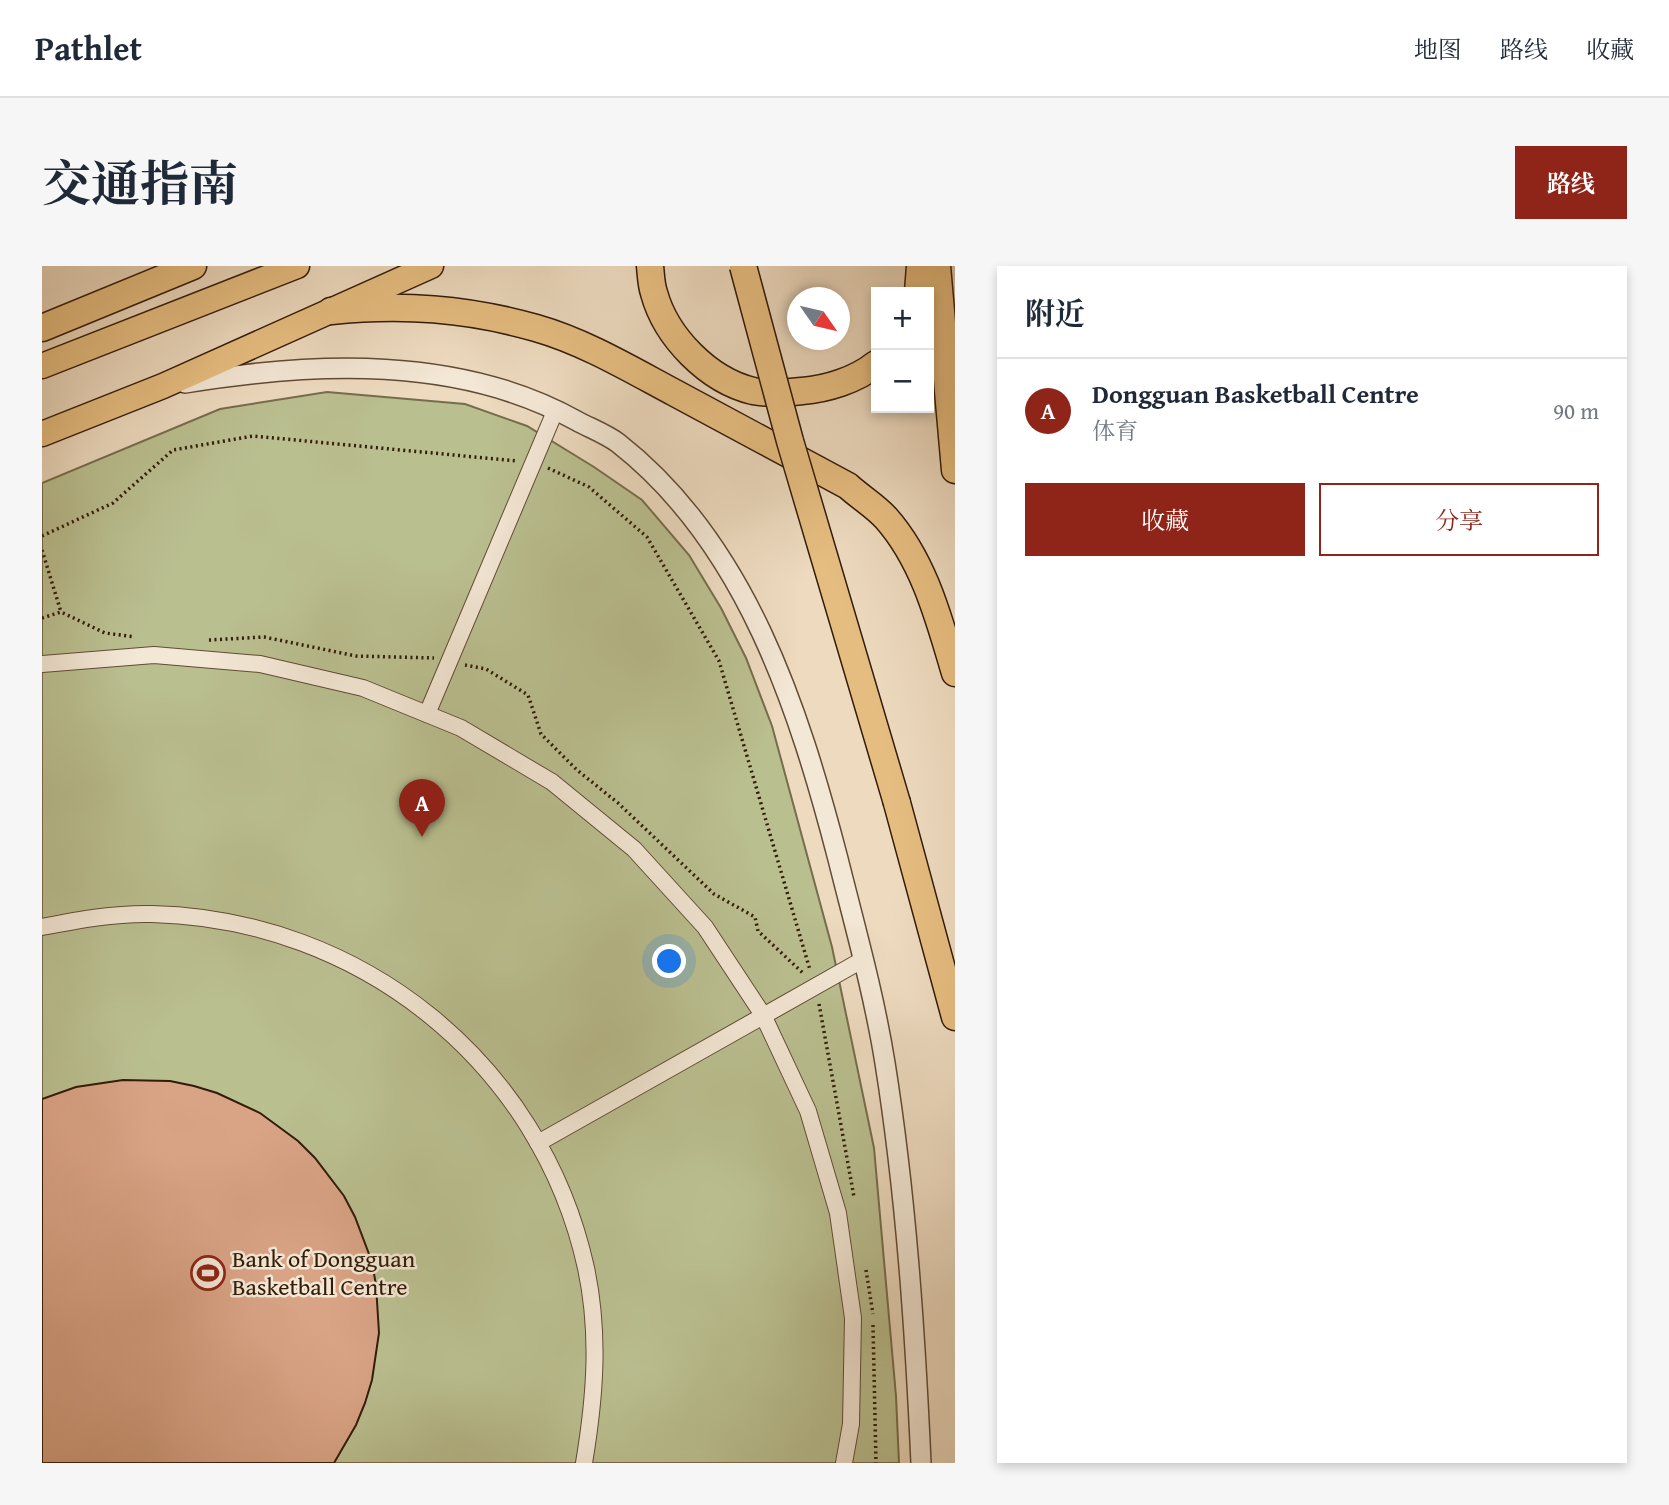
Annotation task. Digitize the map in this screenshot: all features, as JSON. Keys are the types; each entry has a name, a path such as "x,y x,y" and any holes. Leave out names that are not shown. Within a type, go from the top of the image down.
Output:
{"highway":[{"path":"42,328 193,266"},
{"path":"650,266 653,292 664,317 681,343 704,365 729,383 755,391 780,393 817,390 845,381 871,367"},
{"path":"743,266 790,441 897,803 955,1017"},
{"path":"918,287 920,266"},
{"path":"937,266 955,470"},
{"path":"331,311 382,306 436,309 484,315 538,328 586,346 848,486 886,518 914,557 938,614 955,673"}],"main road":[{"path":"42,367 297,266"},
{"path":"42,434 163,386 431,266"}],"street":[{"path":"163,386 251,372 334,367 399,370 503,390 556,409 616,442 668,491 721,558 761,632 789,697 821,796 864,959 884,1059 900,1170 910,1276 921,1463"},
{"path":"427,714 556,409"},
{"path":"42,664 155,655 260,664 363,688 461,728 552,782 634,849 705,927 763,1015 808,1111 838,1213 853,1318 851,1424 844,1463"},
{"path":"42,927 84,918 151,914 218,919 284,935 346,960 404,994 456,1037 501,1087 538,1143 567,1204 586,1268 595,1336 594,1403 584,1463"},
{"path":"538,1143 864,959"}],"path":[{"path":"42,536 113,503 173,450 253,436 534,462 589,487 648,537 719,662 815,986 824,1022 854,1197"},
{"path":"42,550 61,612"},
{"path":"865,1264 872,1305 876,1463"}],"green space":[{"path":"327,392 465,404 527,426 642,500 689,555 721,608 746,658 772,726 832,947 874,1148 896,1396 899,1463 42,1463 42,483 220,409"}],"building":[{"name":"Bank of Dongguan Basketball Centre","path":"123,1080 170,1081 194,1086 217,1093 260,1113 298,1141 315,1158 344,1196 372,1262 379,1333 372,1380 365,1403 356,1425 334,1463 42,1463 42,1099 76,1087"}],"place":[{"name":"Dongguan Basketball Centre","path":"422,837"},
{"name":"Bank of Dongguan Basketball Centre","path":"208,1273"}]}
